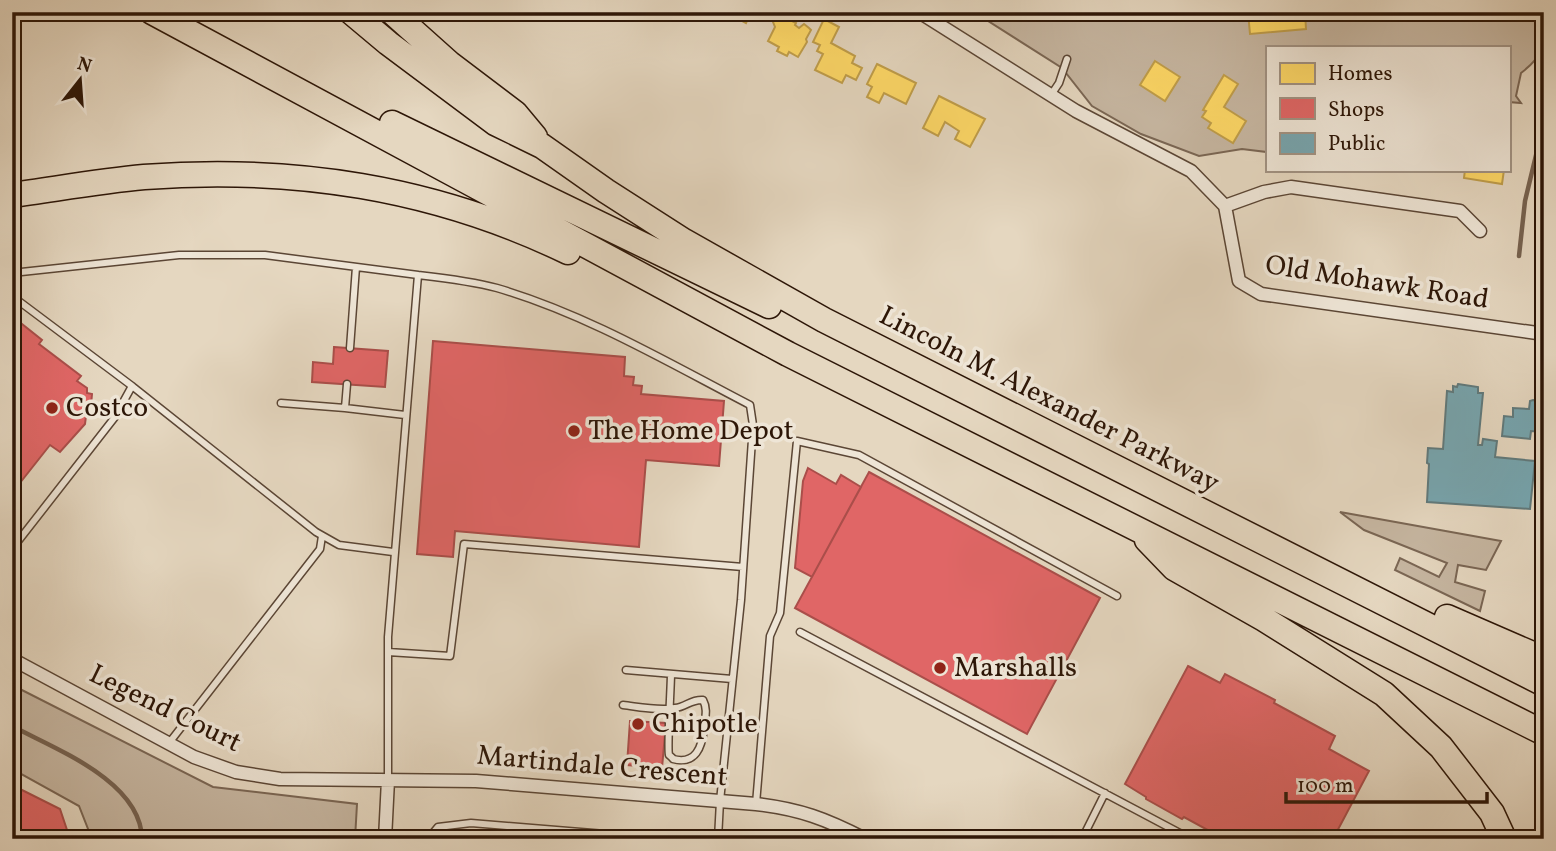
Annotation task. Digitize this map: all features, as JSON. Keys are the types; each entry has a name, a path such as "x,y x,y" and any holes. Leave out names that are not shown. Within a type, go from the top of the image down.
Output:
{"highway":[{"path":"152,12 788,354 1544,733"},
{"path":"185,12 399,126 770,307 824,320"},
{"path":"351,12 388,43 495,122 542,146"},
{"path":"392,12 449,62 515,113 542,146"},
{"name":"Lincoln M. Alexander Parkway","path":"542,146 684,241 824,320 1544,684"},
{"path":"12,195 144,177 248,175 306,178 366,186 477,214 554,246 788,354"},
{"path":"1137,529 1174,568 1264,619 1384,694 1441,747 1492,813 1504,839"},
{"path":"1348,584 1385,590 1544,659"}],"street":[{"path":"919,12 1050,96 1133,143 1191,171 1225,206 1264,192 1291,187 1460,211 1480,231"},
{"name":"Old Mohawk Road","path":"1225,206 1239,281 1261,295 1544,334"},
{"name":"Legend Court","path":"12,659 194,757 236,772 280,779 388,780"},
{"path":"385,839 388,780"},
{"name":"Martindale Crescent","path":"388,780 476,780 790,808 836,823 860,838"}],"lane":[{"path":"1050,96 1059,83 1068,59"},
{"path":"12,273 179,255 265,255 457,279 526,298 638,347 750,405 754,425 718,839"},
{"path":"350,348 356,267"},
{"path":"388,780 388,652 393,552 418,275"},
{"path":"12,296 132,386 322,536 340,545 393,552"},
{"path":"345,408 347,384"},
{"path":"12,549 115,417 132,386"},
{"path":"281,403 405,415"},
{"path":"756,804 770,636 780,613 797,442 859,455 1117,596"},
{"path":"169,743 320,549 322,536"},
{"path":"388,652 450,656 464,544 743,567"},
{"path":"800,632 1191,839"},
{"path":"626,670 732,679"},
{"path":"623,705 669,709 690,701 702,700 706,710 701,748 690,759 682,761 670,756 669,709 671,674"},
{"path":"1082,839 1105,793"},
{"path":"428,839 438,827 471,823 666,839"}],"shaded area":[{"path":"974,12 1544,12 1540,53 1521,73 1516,96 1521,103 1510,102 1510,46 1266,46 1266,152 1242,149 1199,156 1141,134 1092,106 1062,68"},
{"path":"1340,512 1501,541 1486,570 1458,565 1455,582 1485,591 1480,611 1395,570 1400,558 1439,577 1447,563 1364,530"},
{"path":"12,685 213,787 357,804 355,839 92,839 79,806 12,769"}],"building: Homes":[{"path":"726,12 751,12 746,23"},
{"path":"769,12 786,12 788,19 799,28 804,24 811,30 798,57 789,52 787,56 777,51 779,47 768,41 775,27"},
{"path":"1248,12 1305,12 1306,29 1250,34"},
{"path":"824,19 839,27 831,43 855,56 852,63 862,68 856,80 846,75 842,83 815,70 823,54 817,51 820,45 813,42"},
{"path":"1155,61 1180,77 1165,101 1140,85"},
{"path":"877,64 916,83 906,104 884,93 879,103 867,97 872,87 867,84"},
{"path":"1224,75 1238,84 1224,107 1246,121 1233,143 1208,128 1211,123 1202,117 1206,111 1203,110"},
{"path":"939,96 985,119 970,147 955,139 959,131 945,122 938,136 923,128"},
{"path":"1465,172 1504,172 1502,184 1464,178"}],"building: Shops":[{"name":"Costco","path":"12,316 42,340 39,344 81,376 77,381 87,388 87,393 92,394 90,416 86,416 85,424 60,452 50,445 12,493"},
{"name":"The Home Depot","path":"433,341 625,357 624,376 634,377 633,385 642,386 641,394 724,401 719,466 646,460 639,547 455,531 453,557 417,554"},
{"path":"334,347 388,351 385,387 312,382 313,362 333,364"},
{"path":"808,468 836,484 841,475 861,487 812,577 795,568 803,481"},
{"path":"869,472 1100,598 1027,734 795,608"},
{"path":"1188,666 1220,683 1225,674 1275,700 1274,703 1335,736 1329,749 1369,771 1333,839 1224,839 1146,799 1125,784"},
{"path":"630,721 666,723 662,768 627,765"},
{"path":"12,785 60,809 70,839 12,839"}],"building: Public":[{"path":"1458,384 1478,387 1478,393 1483,393 1478,445 1482,445 1483,439 1497,441 1495,457 1535,461 1530,509 1427,502 1428,448 1443,449 1447,391 1453,392 1453,386 1457,387"},
{"path":"1530,401 1544,402 1544,432 1531,431 1530,439 1502,436 1504,416 1513,417 1513,408 1529,409"}],"waterway":[{"path":"1519,256 1525,201 1544,122"},
{"path":"12,726 93,769 112,784 127,800 138,818 142,839"}],"place":[{"name":"Costco","path":"52,408"},
{"name":"The Home Depot","path":"574,431"},
{"name":"Marshalls","path":"940,668"},
{"name":"Chipotle","path":"638,724"}]}
